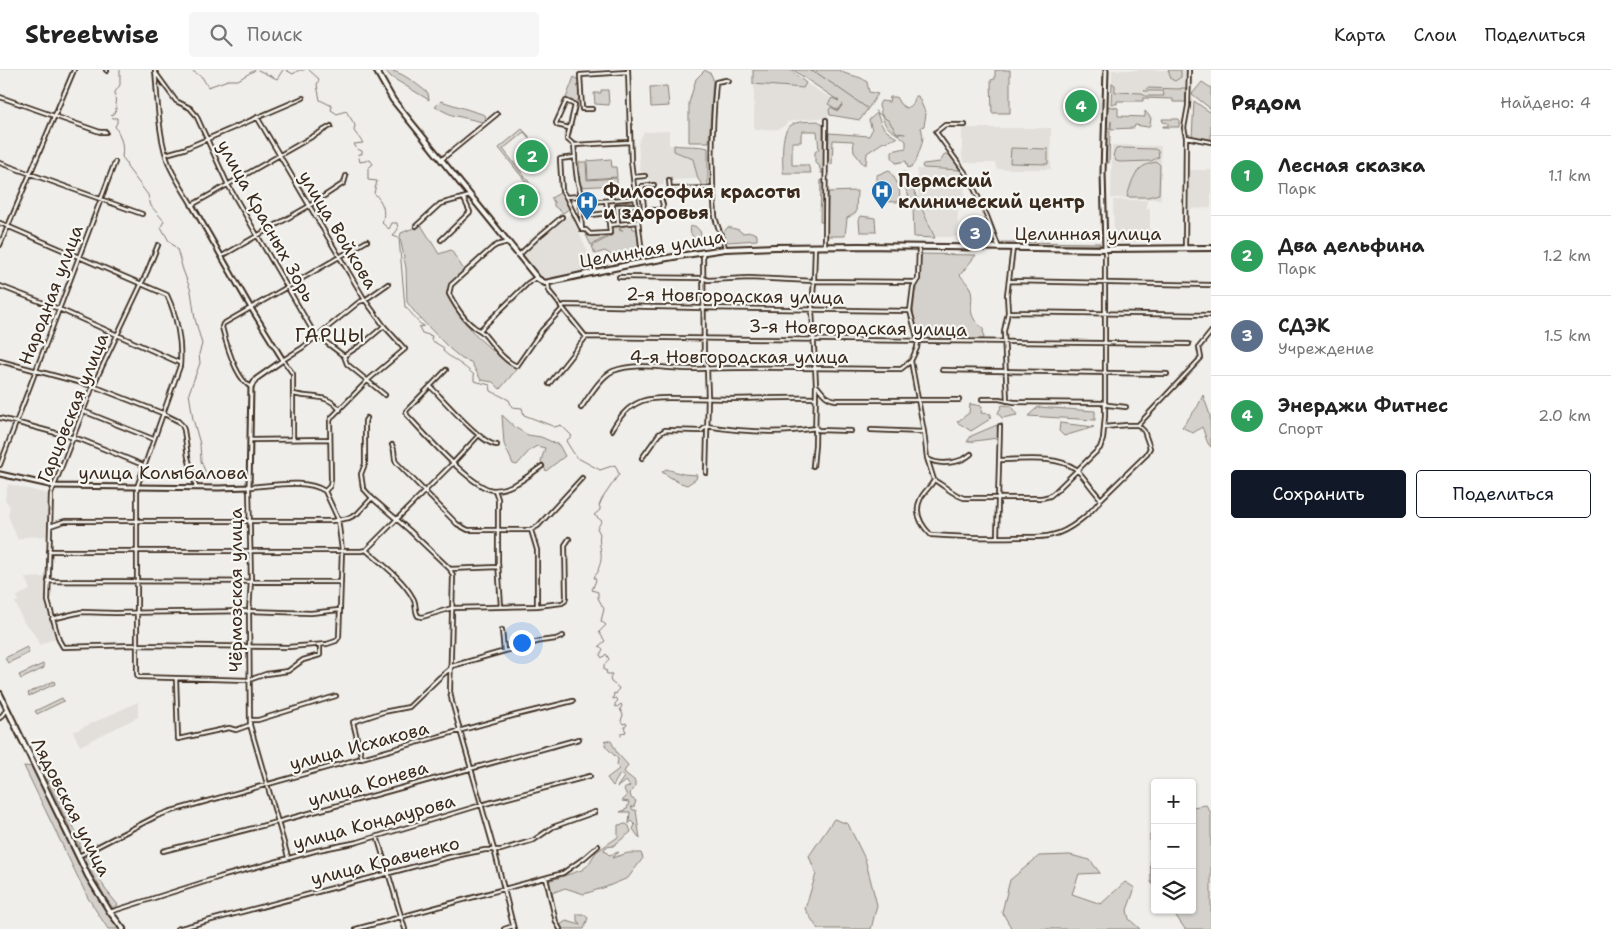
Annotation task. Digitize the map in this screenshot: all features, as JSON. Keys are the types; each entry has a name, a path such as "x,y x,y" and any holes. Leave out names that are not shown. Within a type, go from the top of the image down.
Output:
{"main road":[{"path":"376,70 393,100 470,196 537,277 542,282 548,283"},
{"name":"Целинная улица","path":"548,283 643,262 725,250 814,246 1105,249 1211,248"},
{"name":"Лядовская улица","path":"0,694 78,856 110,912 123,929"}],"street":[{"path":"0,246 74,70"},
{"path":"919,247 918,279 911,295 910,311 918,341 911,361 927,458 934,480 961,497 1029,499 1050,496 1100,448 1104,427 1106,70"},
{"path":"1185,248 1186,137 1184,128 1188,106 1189,70"},
{"path":"155,71 159,114 170,168 251,308 293,374 293,438"},
{"name":"улица Красных Зорь","path":"155,71 165,88 176,101 190,108 196,115 228,185 317,336 344,356 348,364 385,395"},
{"path":"592,109 582,109 579,73 628,71 630,142 643,262"},
{"path":"725,250 725,244 717,225 714,188 714,105 716,82 726,80 728,82"},
{"path":"0,97 100,132 106,132"},
{"path":"166,154 184,149 303,98"},
{"path":"569,128 557,125 556,123 566,101 575,106 567,139 574,145 630,142"},
{"path":"441,160 496,114"},
{"name":"улица Войкова","path":"257,117 365,300 405,350 368,380"},
{"path":"825,246 826,120"},
{"path":"965,125 945,125 936,132 969,178 987,216 999,248"},
{"path":"192,205 331,126"},
{"path":"1186,137 1211,142"},
{"path":"574,145 577,182 581,189 582,230"},
{"path":"575,157 560,159 562,191 582,230 586,230 590,234 610,233 606,201"},
{"path":"0,162 142,214"},
{"name":"Народная улица","path":"0,465 115,162"},
{"path":"222,256 344,183 346,176"},
{"path":"633,177 645,176"},
{"path":"669,180 670,189 714,188"},
{"path":"635,193 642,192 659,191 663,205 661,210 646,210 642,192 642,186 654,185"},
{"path":"416,226 440,204 470,196"},
{"path":"566,197 581,196 590,202 635,198"},
{"path":"441,240 470,212 464,198"},
{"path":"590,202 592,215 608,213"},
{"path":"618,224 617,206 636,205"},
{"path":"519,255 538,236 562,217"},
{"path":"610,224 638,222"},
{"path":"0,223 167,295 173,307 179,336 180,363 136,487 136,645 137,674 140,678 249,680 266,674 288,671 303,660 320,655 320,646"},
{"path":"366,241 223,324 227,348 241,377 251,387 256,379 317,336 358,302 365,300 388,284"},
{"path":"508,242 492,248 451,285 449,294 472,326 480,330 504,357 517,366 542,330 562,308"},
{"name":"Гарцовская улица","path":"136,645 63,647 59,640 48,601 50,526 54,486 93,386 158,245"},
{"path":"813,466 816,428 816,369 812,309 814,246"},
{"path":"1007,401 1004,330 1008,312 1007,296 1013,248"},
{"path":"703,252 703,338 708,397 706,473"},
{"path":"480,330 528,283 537,277"},
{"path":"619,277 704,278 708,280 749,278 916,282"},
{"path":"1009,281 1211,285"},
{"path":"548,283 549,291 586,338 548,384"},
{"path":"0,286 59,309 180,363"},
{"name":"2-я Новгородская улица","path":"562,308 565,305 910,311"},
{"path":"1008,312 1211,315"},
{"path":"344,356 384,326"},
{"path":"1138,425 1201,358 1198,347 1211,332"},
{"name":"3-я Новгородская улица","path":"586,338 1189,344"},
{"path":"0,361 93,386 162,413 182,425 196,487"},
{"name":"4-я Новгородская улица","path":"581,408 604,377 612,371 632,367 695,369 901,369 911,361"},
{"path":"446,370 406,411 407,415 453,463 481,486 496,490 514,486 542,466"},
{"path":"942,370 1167,374"},
{"path":"136,645 320,646 339,637 339,610 343,566 342,550 338,519 325,491 330,486 331,479 330,421 368,380"},
{"path":"816,384 825,396 830,399 959,400"},
{"path":"430,386 478,436 491,445 497,445"},
{"name":"Чёрмозская улица","path":"251,387 249,487 251,580 249,611 250,725 288,858"},
{"path":"294,394 325,397 334,402 340,410"},
{"path":"612,430 620,416 643,400 708,397 731,399 816,398"},
{"path":"982,399 1104,403 1126,407"},
{"path":"83,411 153,439"},
{"path":"0,418 73,438 144,465"},
{"path":"366,418 365,464 361,474 363,488 450,569 454,576 451,667 452,702 472,768 514,928 504,929"},
{"path":"934,480 919,500 919,518 922,526 931,535 997,537 1052,535 1074,524 1096,506 1146,455 1150,448 1144,431 1138,425 1104,427"},
{"path":"642,458 659,434 665,430 701,431 707,426 740,431 801,431 816,428 818,430 851,431"},
{"path":"997,537 1000,426"},
{"path":"871,430 924,432"},
{"path":"366,550 478,436"},
{"path":"251,440 330,439"},
{"path":"392,446 396,462 462,528 531,530 538,526 582,478"},
{"path":"927,458 932,462 939,463 966,459 971,454"},
{"path":"999,460 1058,460 1078,470 1101,499"},
{"name":"улица Колыбалова","path":"0,474 54,486 249,487 283,484 320,488 325,491"},
{"path":"496,490 498,499 498,567 501,607"},
{"path":"50,526 65,521 332,521 349,518 357,514 372,498"},
{"path":"531,530 537,550 537,606"},
{"path":"49,551 366,550 405,587 414,599 414,611 418,616 422,617 452,608 537,606 562,603 566,597 565,545 568,539"},
{"path":"450,569 498,567"},
{"path":"48,581 251,580 341,582"},
{"path":"52,618 81,612 249,611 311,613 339,610"},
{"path":"502,630 504,651"},
{"path":"362,759 353,722 384,712 409,707 451,667 563,636"},
{"path":"176,679 178,739 229,728 236,730 250,725"},
{"path":"251,720 258,720 336,696"},
{"name":"улица Исхакова","path":"78,856 168,812 572,701"},
{"path":"0,718 7,709"},
{"name":"улица Конева","path":"163,851 277,822 579,739"},
{"name":"улица Кондаурова","path":"110,912 220,877 318,850 358,842 481,805 590,776"},
{"name":"улица Кравченко","path":"177,929 388,872 450,857 494,849 501,850 534,840 553,827 595,812"},
{"path":"377,836 404,929"},
{"path":"356,929 563,873 598,846"},
{"path":"546,878 555,918 560,929"}],"shaded area":[{"path":"385,70 397,72 408,78 428,93 429,100 391,77"},
{"path":"705,70 711,74 713,79 709,142 689,142 689,103 696,79"},
{"path":"753,70 790,70 806,83 803,88 753,84"},
{"path":"754,70 791,70 807,84 844,105 841,115 828,115 828,119 819,118 787,122 787,124 779,129 754,130"},
{"path":"793,70 839,70 864,79 867,82 869,92 878,94 860,120 830,115 829,110 831,107 838,111 843,104 838,110 828,104 832,98 839,101"},
{"path":"995,70 1010,70 1010,113 992,113 991,80 995,79"},
{"path":"1112,70 1186,70 1186,102 1173,99 1143,98 1143,101 1112,101"},
{"path":"1168,70 1181,70 1181,77 1175,81 1171,79"},
{"path":"574,77 578,80 579,97 577,103 566,98"},
{"path":"1202,82 1211,88 1211,109 1192,94"},
{"path":"1112,83 1115,85 1115,92 1142,93 1145,96 1164,96 1163,91 1144,91 1147,88 1186,88 1186,102 1173,102 1173,99 1143,98 1143,101 1117,101 1117,104 1111,104"},
{"path":"667,86 669,106 651,107 650,87"},
{"path":"601,90 608,90 609,105 595,104 594,93 601,93"},
{"path":"915,96 918,96 926,114 924,126 921,127 923,137 917,159 908,168 906,161 896,163 892,157 892,151 906,148 906,141 885,124 879,105 881,101 889,102 890,97 896,97 900,104 906,108 913,104"},
{"path":"441,101 485,115 487,123 452,115 435,107"},
{"path":"1194,101 1211,113 1211,139 1192,138"},
{"path":"1108,106 1118,108 1118,116 1145,117 1145,111 1151,118 1150,125 1148,127 1135,125 1134,128 1111,129 1111,121 1110,129 1106,127"},
{"path":"877,113 884,128 897,138 882,143 867,153 866,164 863,164 854,152 853,141 833,140 832,164 828,164 829,133 869,136 872,130 869,120"},
{"path":"1162,119 1179,119 1179,127 1163,127 1168,126 1168,123 1163,122"},
{"path":"818,121 823,125 824,173 821,173 819,165 815,163 815,152 819,149 817,131 803,131 801,142 792,142 792,165 808,165 811,173 783,173 783,148 787,130 796,123"},
{"path":"962,128 1051,128 1051,169 997,169 995,163 965,163 962,158"},
{"path":"522,129 529,138 524,132 503,149 539,195 538,197 499,148"},
{"path":"1110,130 1109,163 1107,163 1106,132"},
{"path":"669,131 669,145 674,145 674,151 693,159 698,179 664,180 664,185 656,186 640,170 638,143 644,132"},
{"path":"535,140 539,146 538,159 531,162 521,150"},
{"path":"674,145 708,148 708,186 703,186 698,179 693,159 674,151"},
{"path":"1112,145 1161,146 1161,199 1111,198"},
{"path":"1011,148 1048,149 1048,164 1010,163"},
{"path":"1116,149 1155,149 1158,151 1159,157 1151,161 1116,161 1113,155"},
{"path":"945,154 949,154 960,170 923,168 923,164 940,162"},
{"path":"611,159 612,167 616,167 617,177 588,179 587,161"},
{"path":"579,162 586,162 587,180 617,178 617,185 580,187"},
{"path":"1157,162 1160,165 1159,194 1148,197 1127,197 1133,178 1139,169"},
{"path":"917,169 962,170 966,202 958,208 957,237 935,237 918,196"},
{"path":"889,170 899,189 898,202 876,201 877,175"},
{"path":"1188,170 1211,170 1211,208 1189,209"},
{"path":"903,172 906,173 935,238 914,237 913,206 900,176"},
{"path":"821,180 824,180 823,222 820,222"},
{"path":"521,188 533,203 523,211 511,196"},
{"path":"857,191 856,213 847,218 845,236 827,236 828,192"},
{"path":"560,193 565,198 569,207 563,213 554,206 551,198"},
{"path":"1113,200 1147,200 1147,208 1150,208 1150,242 1114,242"},
{"path":"570,214 596,269 547,281 539,278 521,255 541,236 543,238"},
{"path":"861,216 875,218 876,232 860,232 859,220"},
{"path":"632,223 633,229 637,229 639,254 625,254 614,257 605,251 595,254 592,246 611,236 610,225 619,224 620,231 623,230 620,230 620,224"},
{"path":"421,225 439,254 451,250 464,270 449,286 448,295 474,334 493,351 495,350 516,370 500,389 493,382 481,380 471,362 462,359 449,348 407,302 406,268 400,237 401,233"},
{"path":"695,226 700,231 702,238 695,239 691,234 690,227"},
{"path":"728,227 739,230 742,233 752,232 757,235 757,240 728,242 723,233"},
{"path":"586,235 610,235 591,245"},
{"path":"1002,242 1100,243 1100,245 1002,245"},
{"path":"920,254 976,255 960,275 970,288 973,318 983,328 984,340 919,338 913,312 915,292 920,282"},
{"path":"1203,395 1210,415 1211,447 1202,427 1193,433 1182,427 1198,406"},
{"path":"970,404 982,406 981,413 991,414 990,419 971,431 957,422 969,413"},
{"path":"1002,405 1011,406 1017,415 1002,418 998,413"},
{"path":"1038,407 1095,411 1095,420 1028,416"},
{"path":"502,415 516,428 528,435 541,437 559,445 565,456 546,471 541,461 545,448 537,446 530,450 517,465 513,464 504,444"},
{"path":"1060,423 1094,427 1064,436 1059,431"},
{"path":"997,425 998,438 967,442 971,436"},
{"path":"666,469 683,474 697,475 696,479 687,485 678,482 662,472"},
{"path":"8,484 49,494 48,536 25,537 18,540 8,516 10,507 5,499"},
{"path":"46,577 46,602 55,638 40,645 31,629 24,623 15,602 18,601 17,596 30,590 25,578"},
{"path":"27,647 29,653 8,663 5,658"},
{"path":"43,664 44,668 21,679 19,675"},
{"path":"54,681 55,684 29,696 28,693"},
{"path":"62,698 64,701 37,714 35,711"},
{"path":"138,702 138,717 80,746 73,732"},
{"path":"605,740 611,741 617,753 628,765 624,772 635,781 635,788 630,793 631,798 636,801 634,807 631,807 633,810 636,810 640,839 633,829 635,825 631,821 629,824 630,812 620,812 627,809 629,802 622,801 627,796 624,789 630,786 626,781 617,787 624,777 620,774 613,786 607,778 619,769 617,765 618,759 606,747"},
{"path":"24,766 32,767 86,875 101,901 121,929 108,929 88,898"},
{"path":"45,776 50,779 80,840 80,849"},
{"path":"1206,805 1211,813 1211,929 1185,929 1175,914 1196,914 1196,806"},
{"path":"834,819 848,824 865,859 877,905 871,929 818,929 805,909 816,874 809,856"},
{"path":"626,824 631,832 613,846 606,847 604,850 609,855 619,852 612,858 628,853 641,853 643,858 628,878 584,894 565,888 552,893 548,881 582,870 588,865 596,852 618,837 618,825"},
{"path":"1151,834 1151,882 1150,835"},
{"path":"89,855 105,889 118,905 113,908 83,858"},
{"path":"1070,855 1090,860 1100,873 1079,874 1072,894 1101,904 1125,882 1135,888 1127,910 1129,919 1140,929 1012,929 1002,912 1010,880 1039,856"},
{"path":"577,914 583,914 588,918 584,929 562,929 560,925 566,921 581,925 577,920"}],"waterway":[{"path":"120,70 120,85 115,92 116,111 111,116 117,118 115,126 122,141 122,157 127,167 148,195 151,206 164,221 161,227 169,241 177,249 191,291 195,319 202,344 199,354 200,363 189,393 193,419 200,444 201,461 207,476"},
{"path":"191,70 202,77 208,87 228,80 238,80 255,70"},
{"path":"258,70 277,79 283,70"},
{"path":"286,70 293,74 299,70 304,70"},
{"path":"309,70 319,79 317,85 320,100 332,106 331,110 337,114 346,111 355,125 354,131 363,143 354,144 357,149 362,151 362,154 358,154 360,162 370,160 373,164 368,168 368,180 377,181 374,193 383,207 382,223 389,229 392,223 397,223 398,229 393,236 399,238 405,307 424,326 419,327 422,333 432,336 431,340 444,348 443,351 474,375 474,381 490,385 491,391 509,400 512,407 522,408 524,415 555,427 561,425 572,436 566,441 576,457 600,470 615,465 619,474 602,499 599,506 600,510 594,515 602,521 597,528 600,534 601,561 598,572 594,577 596,580 592,590 598,592 598,598 604,609 601,621 606,625 599,632 605,641 599,646 603,649 600,655 602,658 606,654 609,659 604,665 604,670 607,671 606,673 612,674 611,682 619,688 616,694 614,693 613,699 616,698 618,700 615,706 617,707 621,704 620,709 623,715 621,721 627,725 624,727 626,732 621,733 621,736"},
{"path":"807,70 817,73 867,108"},
{"path":"875,111 889,121 897,133 905,134"}],"place":[{"name":"Энерджи Фитнес","path":"1081,106"},
{"name":"Два дельфина","path":"532,156"},
{"name":"Лесная сказка","path":"522,200"},
{"name":"Пермский клинический центр","path":"882,210"},
{"name":"Философия красоты и здоровья","path":"587,221"},
{"name":"СДЭК","path":"975,233"}],"district":[{"name":"ГАРЦЫ","path":"330,335"}]}
